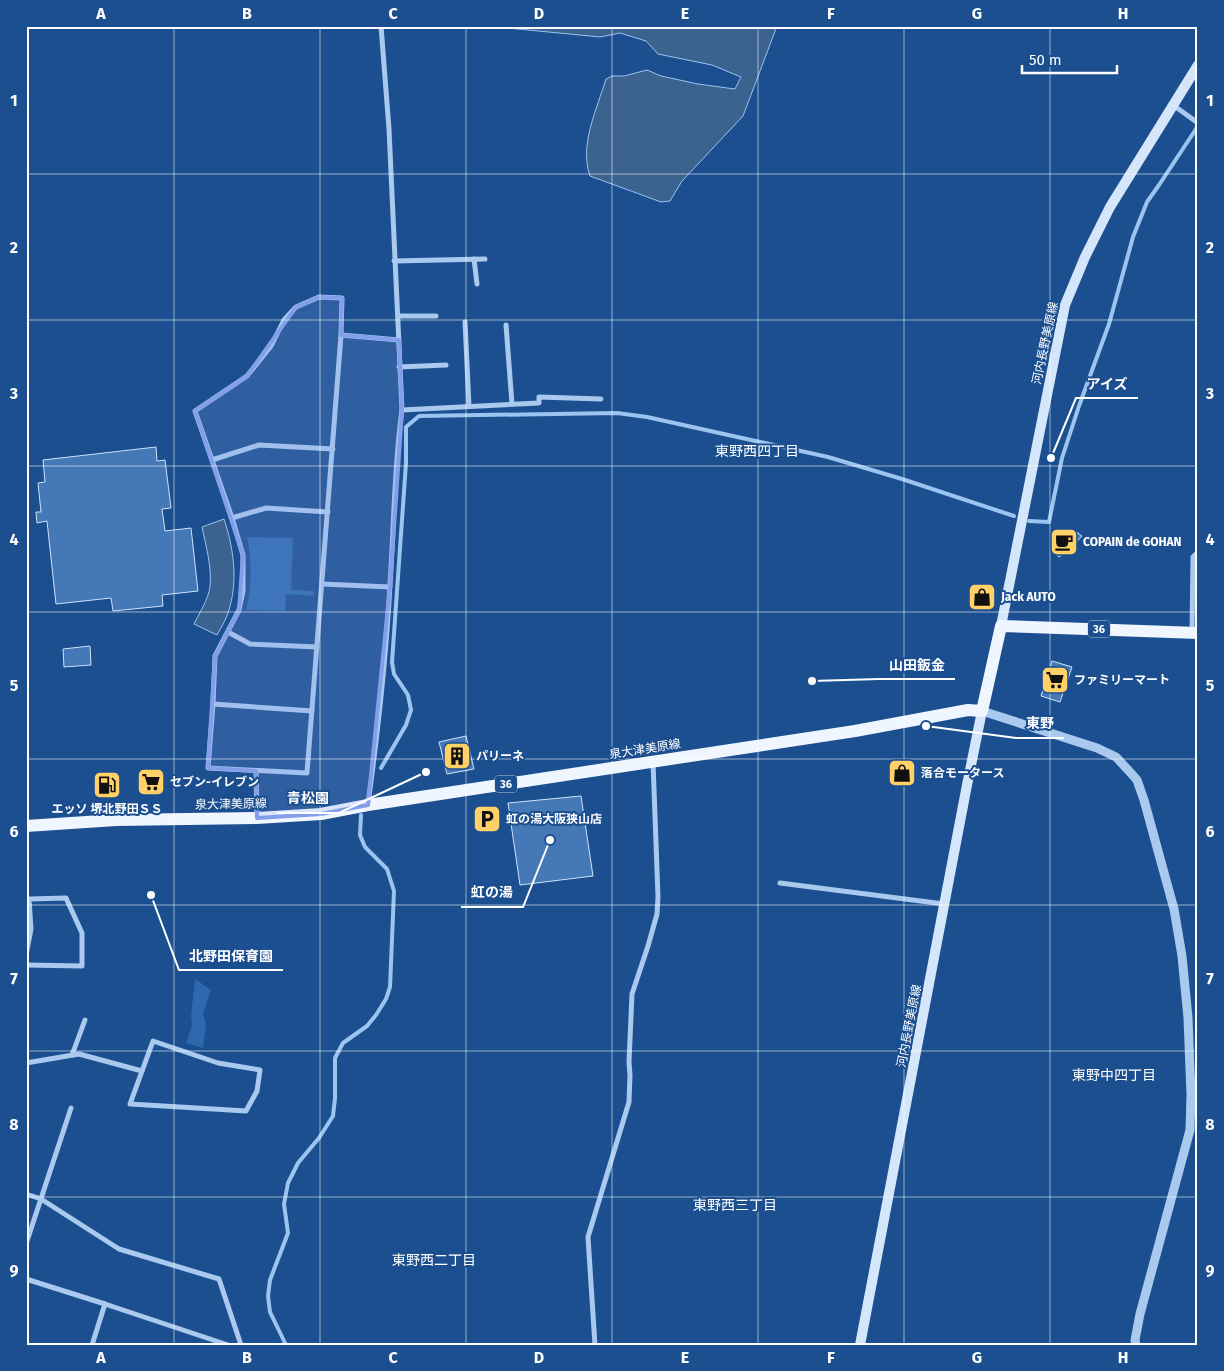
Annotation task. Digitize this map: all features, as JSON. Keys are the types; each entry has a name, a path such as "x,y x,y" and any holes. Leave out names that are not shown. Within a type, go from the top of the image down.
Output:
{"main road":[{"name":"河内長野美原線","path":"1001,626 1065,305 1110,207 1198,65"},
{"name":"36","path":"1001,626 1195,633"},
{"path":"982,711 1001,626"},
{"name":"泉大津美原線","path":"26,826 116,820 257,818 321,814 368,805 855,731 968,710 982,711"},
{"name":"河内長野美原線","path":"860,1345 982,711"}],"street":[{"path":"368,805 380,715 390,587 397,455 402,410 389,128 381,26"},
{"path":"1173,105 1197,122"},
{"path":"474,259 478,284"},
{"path":"394,262 486,259"},
{"path":"319,297 342,298 341,335 307,774 208,768 213,704 214,656 239,610 243,591 243,555 195,411 247,376 271,346 284,320 296,307 319,297"},
{"path":"398,316 436,316"},
{"path":"465,322 469,406"},
{"path":"506,325 512,404"},
{"path":"341,335 399,340"},
{"path":"400,367 446,365"},
{"path":"402,410 539,403 539,397 601,399"},
{"path":"212,460 259,445 332,449"},
{"path":"232,518 266,508 328,512"},
{"path":"1195,633 1193,557 1198,552"},
{"path":"322,584 390,587"},
{"path":"228,632 250,644 317,648"},
{"path":"213,704 312,711"},
{"path":"982,711 1097,748 1116,757 1129,770 1137,780 1144,800 1174,909 1182,956 1188,1018 1191,1094 1190,1130 1140,1314 1135,1340 1136,1345"},
{"path":"595,1345 588,1237 629,1102 630,1075 628,1062 632,994 648,946 656,914 658,896 653,762"},
{"path":"256,771 257,818"},
{"path":"780,883 944,904"},
{"path":"26,955 31,929 29,899 66,898 82,934 82,966 26,965"},
{"path":"72,1056 84,1020"},
{"path":"153,1041 218,1063 260,1070 257,1091 246,1111 130,1104 142,1072 153,1041"},
{"path":"26,1064 79,1054 142,1072"},
{"path":"26,1244 72,1108"},
{"path":"26,1194 41,1198 119,1249 218,1279 241,1345"},
{"path":"26,1279 228,1345"},
{"path":"92,1345 105,1304"}],"highlighted area":[{"path":"319,297 342,298 341,335 399,340 402,410 390,587 368,805 321,814 257,818 256,771 208,768 215,656 239,610 243,555 195,411 247,376 296,307"}],"shaded area":[{"path":"487,26 777,26 743,116 682,181 670,201 661,202 590,176 587,152 590,127 606,79 612,76 624,76 647,70 661,76 698,84 735,89 741,77 712,65 658,54 646,41 620,33 600,37"},
{"path":"224,519 232,551 234,584 229,610 217,635 194,624 206,601 210,587 207,549 202,527"},
{"path":"247,537 293,538 291,590 314,591 314,596 286,594 285,611 246,610 251,574"},
{"path":"195,979 211,990 203,1014 206,1024 203,1048 186,1043 192,1026 191,1016"}],"building":[{"path":"156,447 157,461 165,460 171,508 162,509 165,531 191,528 198,591 162,595 163,606 113,611 111,598 56,604 47,521 37,523 36,512 41,512 38,483 45,482 43,460"},
{"path":"1075,531 1082,536 1064,555 1059,557 1051,549 1055,545 1052,542 1061,533"},
{"path":"90,646 91,665 64,667 63,649"},
{"path":"1052,661 1072,667 1060,702 1041,696"},
{"name":"パリーネ","path":"466,736 474,769 447,774 439,742"},
{"path":"581,796 593,876 520,885 508,803"}],"waterway":[{"path":"1029,521 1049,522 1062,458 1109,324 1133,237 1147,202 1198,126"},
{"path":"381,768 406,725 411,710 408,695 394,674 392,662 406,463 406,427 419,416 617,413 647,417 828,457 1014,516"},
{"path":"286,1345 270,1312 268,1296 270,1280 288,1233 284,1204 288,1183 298,1163 319,1138 333,1116 335,1058 343,1043 367,1026 376,1015 386,999 390,987 394,891 387,869 365,847 360,835 361,815"}],"place":[{"name":"アイズ","path":"1051,458"},
{"name":"COPAIN de GOHAN","path":"1064,542"},
{"name":"Jack AUTO","path":"982,597"},
{"name":"ファミリーマート","path":"1055,680"},
{"name":"山田鈑金","path":"812,681"},
{"name":"東野","path":"926,726"},
{"name":"パリーネ","path":"457,756"},
{"name":"青松園","path":"426,772"},
{"name":"落合モータース","path":"902,773"},
{"name":"セブン-イレブン","path":"151,782"},
{"name":"エッソ 堺北野田ＳＳ","path":"107,785"},
{"name":"虹の湯大阪狭山店","path":"487,819"},
{"name":"虹の湯","path":"550,840"},
{"name":"北野田保育園","path":"151,895"}],"district":[{"name":"東野西四丁目","path":"757,451"},
{"name":"東野中四丁目","path":"1114,1075"},
{"name":"東野西三丁目","path":"735,1205"},
{"name":"東野西二丁目","path":"434,1260"}]}
